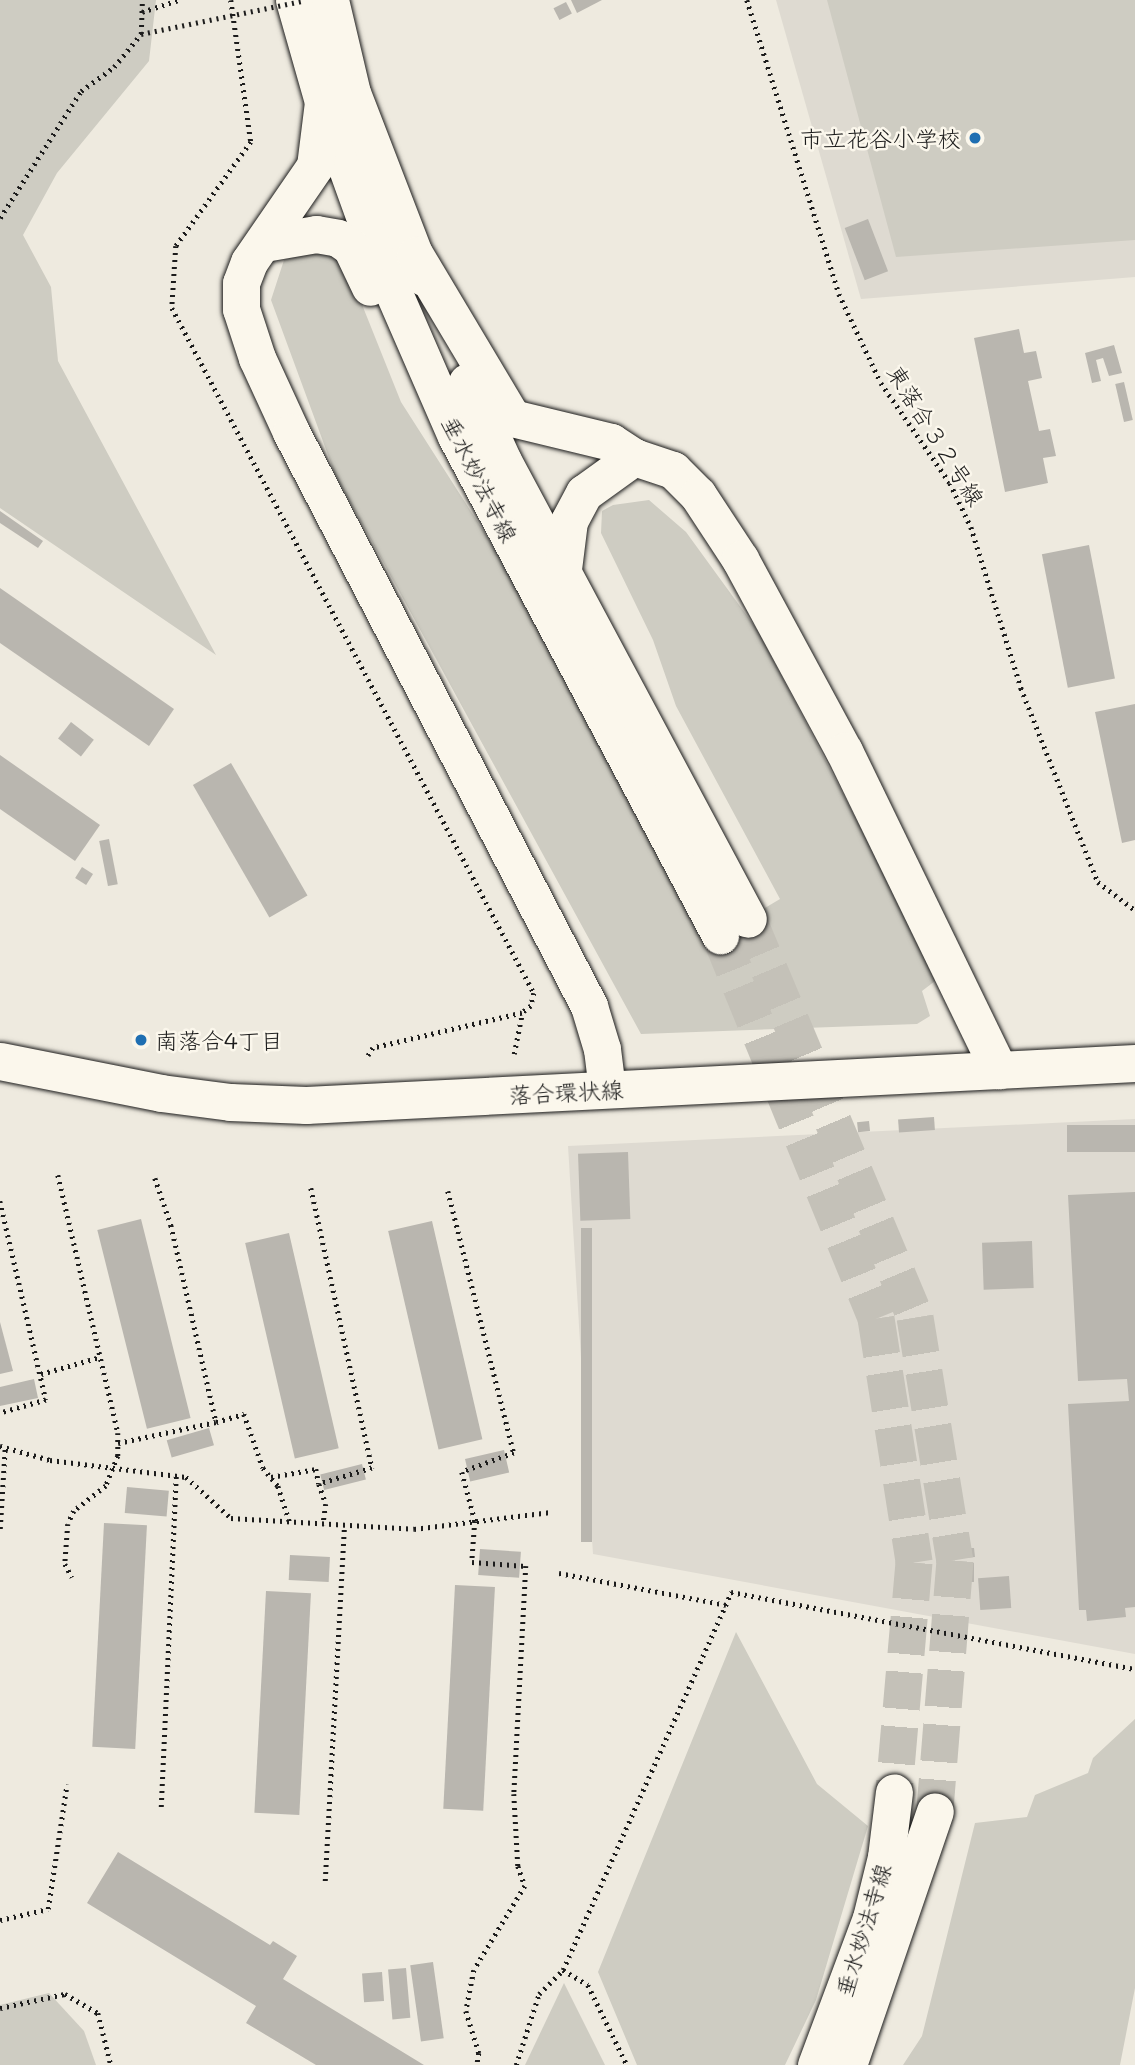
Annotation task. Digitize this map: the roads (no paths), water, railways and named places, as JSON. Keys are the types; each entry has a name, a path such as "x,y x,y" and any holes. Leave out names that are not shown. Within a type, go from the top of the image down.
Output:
{"street":[{"name":"垂水妙法寺線","path":"293,0 323,102 382,266 456,436 734,927 563,569 503,461 445,336 352,93 330,0"},
{"path":"323,102 315,166 241,283 241,309 257,358 589,1006 602,1049 607,1089"},
{"path":"264,243 316,234 338,238 351,247 384,318 456,436"},
{"path":"415,255 512,418 611,442 634,457 666,466 683,478 740,559 844,751 999,1070"},
{"path":"563,569 569,521 584,493 634,457"},
{"name":"落合環状線","path":"0,1061 230,1102 365,1103 1135,1063"},
{"name":"垂水妙法寺線","path":"816,2065 870,1919 886,1857 894,1792"},
{"name":"垂水妙法寺線","path":"848,2065 936,1811"}],"tunnel":[{"path":"748,919 915,1317 955,1560 935,1811"},
{"path":"720,935 876,1318 914,1562 894,1792"}],"place":[{"name":"市立花谷小学校","path":"975,138"},
{"name":"南落合4丁目","path":"141,1040"}]}
